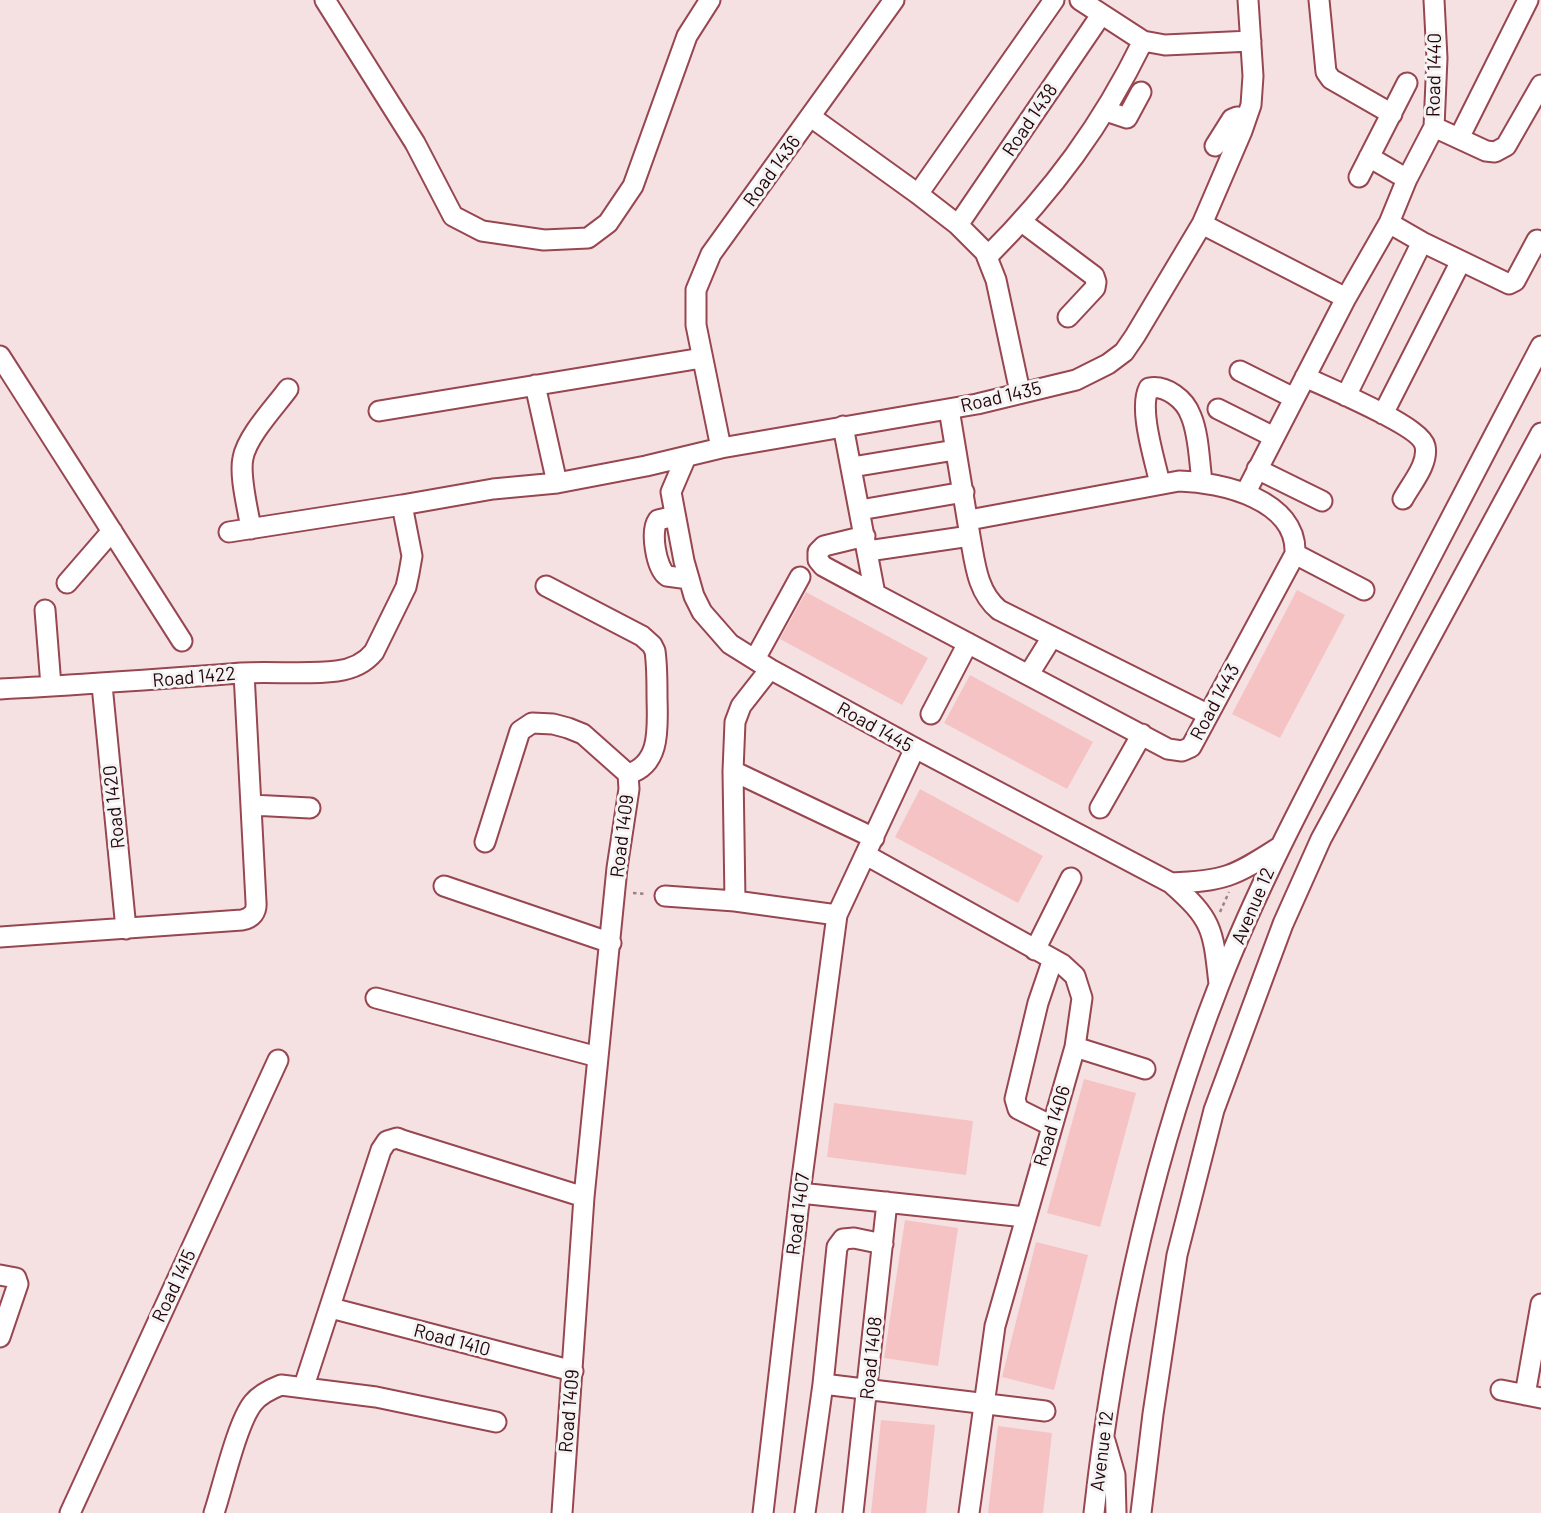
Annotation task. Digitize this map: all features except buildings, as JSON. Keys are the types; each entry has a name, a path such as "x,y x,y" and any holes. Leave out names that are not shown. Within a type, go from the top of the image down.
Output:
{"street":[{"path":"326,0 415,143 453,216 482,230 544,240 588,238 608,223 633,186 687,36 710,0"},
{"name":"Road 1436","path":"721,448 696,325 696,290 711,254 894,0"},
{"path":"918,194 1054,0"},
{"path":"1080,0 1143,41 1165,45 1251,41"},
{"name":"Road 1435","path":"229,532 493,489 557,483 721,448 949,409 1076,380 1108,364 1124,352 1135,336 1202,224 1251,105 1253,76 1248,0"},
{"path":"1319,0 1326,72 1331,79 1392,114"},
{"name":"Road 1440","path":"1246,492 1346,298 1389,223 1407,178 1434,127 1437,58 1434,0"},
{"path":"1459,138 1528,0"},
{"name":"Road 1438","path":"958,225 1101,15"},
{"path":"987,257 1022,222 1074,160 1106,111 1143,41"},
{"path":"1359,177 1407,83"},
{"path":"1106,111 1127,118 1141,92"},
{"path":"1434,127 1486,151 1494,152 1506,146 1538,97"},
{"path":"811,117 958,225 985,252 996,280 1020,392"},
{"path":"1215,146 1232,119 1246,118"},
{"path":"1369,157 1407,178"},
{"path":"1022,222 1094,276 1095,288 1068,317"},
{"path":"1389,223 1509,284 1515,281 1537,240"},
{"path":"1202,224 1346,298"},
{"path":"1346,396 1422,242"},
{"path":"1383,414 1461,261"},
{"name":"Avenue 12","path":"1094,1513 1103,1433 1119,1338 1143,1231 1190,1069 1219,985 1278,848 1541,346"},
{"path":"0,356 182,641"},
{"path":"379,411 702,358"},
{"path":"1240,371 1294,398"},
{"path":"1305,377 1383,414 1422,438 1426,447 1424,461 1403,499"},
{"path":"535,385 557,483"},
{"path":"1160,484 1145,414 1145,396 1149,388 1156,387 1164,387 1191,415 1202,481"},
{"path":"251,529 243,457 248,444 288,389"},
{"path":"949,409 980,584 988,600 999,610 1207,713"},
{"path":"1218,409 1274,437"},
{"path":"844,426 875,594"},
{"name":"Avenue 12","path":"1141,1513 1177,1255 1214,1110 1283,923 1321,839 1541,433"},
{"path":"852,467 955,450"},
{"path":"646,466 671,492 686,457"},
{"path":"1257,469 1322,500"},
{"path":"867,543 969,528 1160,484 1202,481 1246,492 1280,514 1291,527 1296,539 1296,554 1364,590"},
{"name":"Road 1445","path":"671,492 694,596 702,612 730,644 915,748 1171,883 1195,904 1211,930 1219,985"},
{"path":"860,510 964,492"},
{"name":"Road 1422","path":"0,689 102,685 244,673 338,671 358,666 374,652 406,587 412,556 402,505"},
{"path":"67,583 112,531"},
{"name":"Road 1443","path":"867,543 824,546 818,552 818,560 823,566 1168,749 1182,751 1191,747 1207,713 1296,554"},
{"path":"735,901 735,722 800,577"},
{"path":"546,586 642,636 655,651 656,742 647,762 628,774"},
{"path":"45,610 51,686"},
{"path":"1028,674 1052,637"},
{"path":"931,714 968,643"},
{"path":"0,937 242,920 252,916 257,902 244,673"},
{"name":"Road 1420","path":"102,685 126,929"},
{"name":"Road 1409","path":"485,842 520,731 532,723 553,724 583,734 628,774 629,789 622,820 584,1197 562,1513"},
{"path":"1100,808 1142,734"},
{"name":"Road 1407","path":"763,1513 800,1193 837,915 915,748"},
{"path":"733,771 870,846"},
{"path":"251,805 310,808"},
{"name":"Road 1406","path":"870,846 1075,976 1082,998 1075,1047 995,1326 982,1403 969,1513"},
{"path":"1171,883 1210,881 1239,873 1278,848"},
{"path":"1052,1126 1018,1109 1015,1100 1038,1003 1044,954 1071,878"},
{"path":"444,886 611,943"},
{"path":"665,896 735,901 837,915"},
{"path":"376,998 598,1057"},
{"path":"1075,1047 1145,1069"},
{"name":"Road 1415","path":"70,1513 278,1060"},
{"path":"304,1387 383,1145 392,1139 402,1140 584,1197"},
{"path":"800,1193 1025,1217"},
{"name":"Road 1408","path":"853,1513 887,1202"},
{"path":"805,1513 823,1384 837,1247 843,1239 854,1238 883,1244"},
{"path":"0,1275 16,1278 18,1284 0,1338"},
{"path":"1500,1390 1533,1396 1541,1304"},
{"name":"Road 1410","path":"331,1308 573,1371"},
{"path":"823,1384 1045,1411"},
{"path":"214,1513 243,1420 253,1403 268,1390 281,1385 376,1398 496,1422"},
{"path":"1103,1433 1115,1475 1116,1513"}],"path":[{"path":"1211,930 1239,873"},
{"path":"615,891 665,896"}]}
